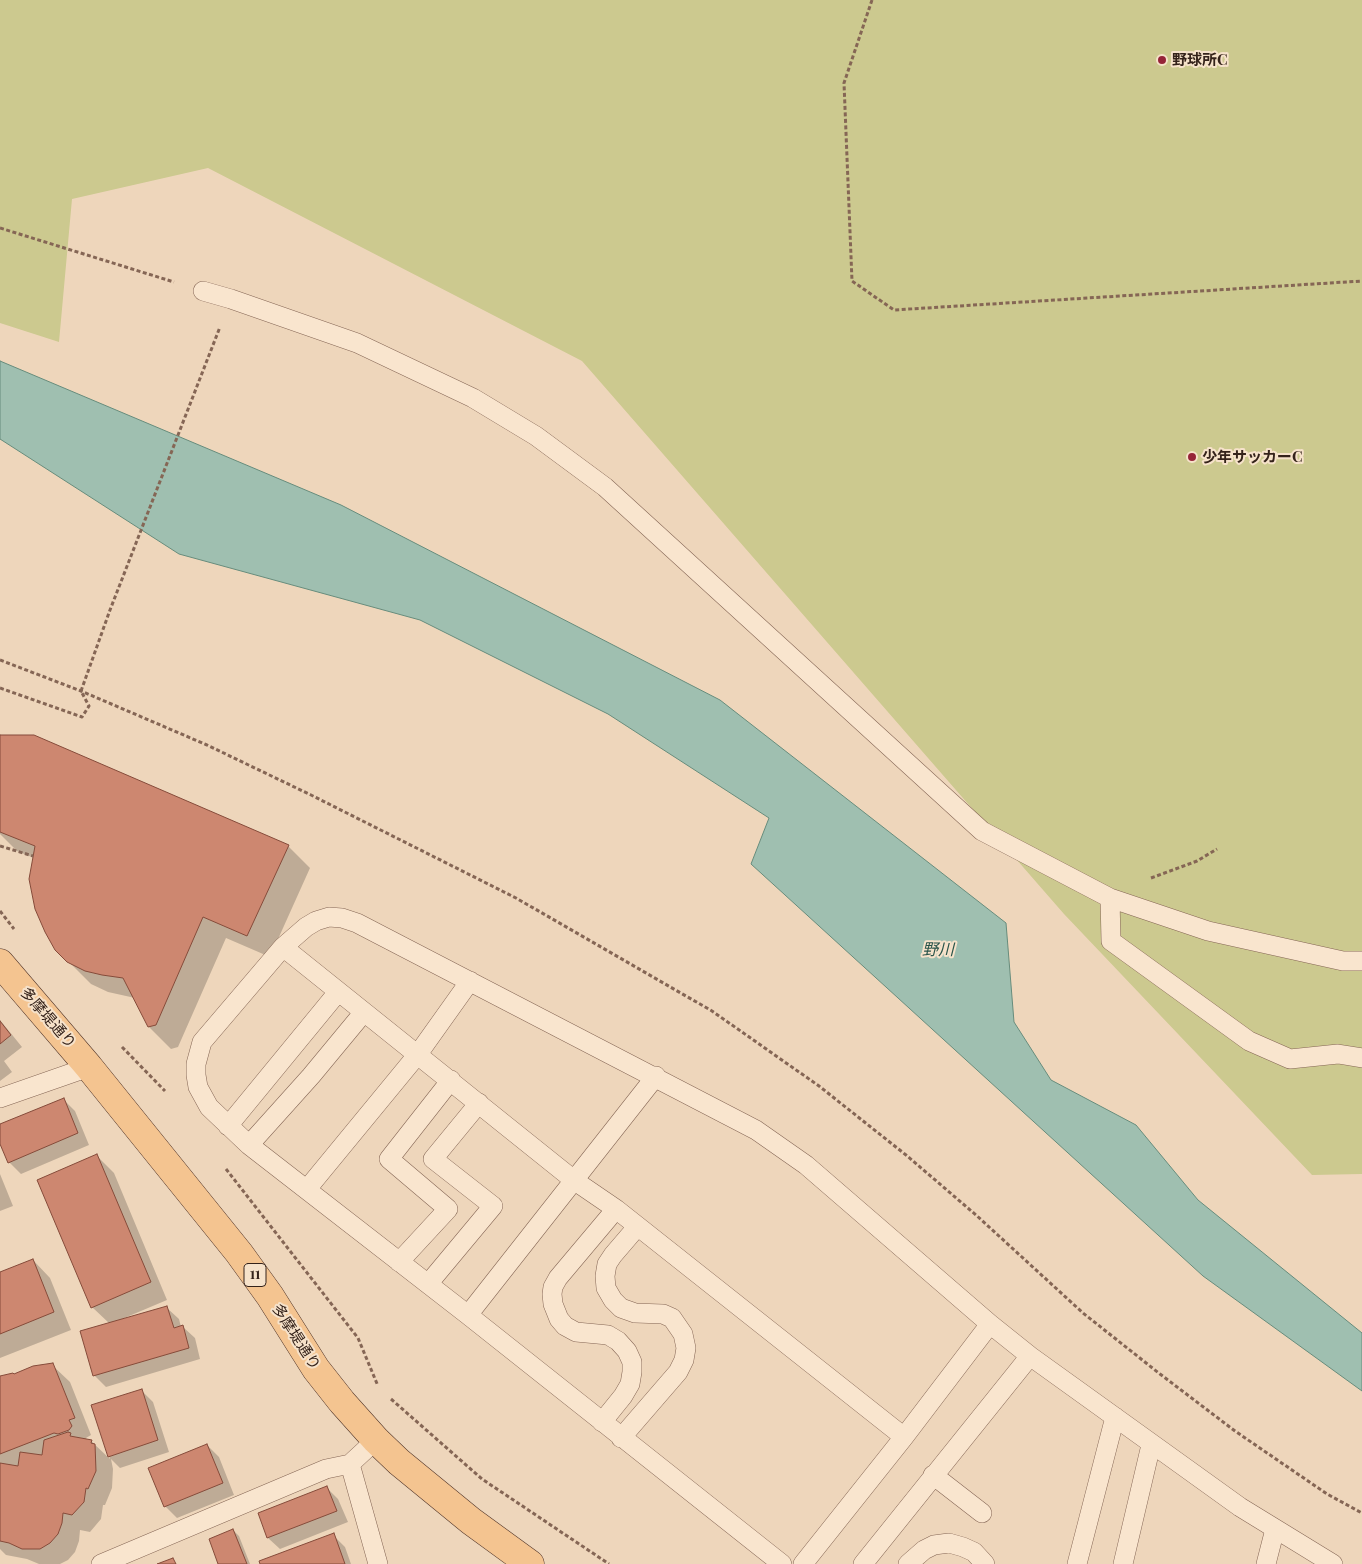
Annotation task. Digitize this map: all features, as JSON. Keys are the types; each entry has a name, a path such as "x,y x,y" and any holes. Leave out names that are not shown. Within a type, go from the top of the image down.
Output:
{"main road":[{"name":"多摩堤通り","path":"0,963 89,1067 239,1253 270,1296 316,1369 342,1402 376,1440 423,1482 530,1564"}],"lane":[{"path":"203,291 357,343 473,398 536,436 605,487 982,831 1110,898 1208,931 1343,961 1362,961"},
{"path":"1110,898 1111,941 1249,1040 1290,1059 1338,1054 1362,1058"},
{"path":"782,1564 468,1315 249,1145 209,1107 198,1087 196,1064 202,1042 283,947 316,922 328,917 342,918 357,923 656,1076 756,1130 806,1165 990,1324 1030,1356 1151,1445 1275,1529 1311,1558 1333,1564"},
{"path":"283,947 575,1180 616,1209 904,1437"},
{"path":"306,1189 418,1054 470,981"},
{"path":"228,1126 338,992"},
{"path":"249,1145 311,1076 364,1012"},
{"path":"0,1098 89,1067"},
{"path":"468,1315 656,1076"},
{"path":"399,1262 448,1209 389,1159 451,1080"},
{"path":"428,1284 493,1206 433,1159 479,1103"},
{"path":"602,1422 630,1384 632,1362 627,1351 618,1341 608,1335 576,1332 565,1326 559,1319 552,1294 553,1287 558,1278 616,1209"},
{"path":"621,1438 678,1372 684,1360 686,1348 683,1334 672,1318 663,1314 636,1313 621,1308 613,1300 606,1288 607,1264 637,1226"},
{"path":"803,1564 904,1437 990,1324"},
{"path":"863,1564 1030,1356"},
{"path":"1077,1564 1115,1417"},
{"path":"101,1564 326,1469 350,1464 376,1440"},
{"path":"1123,1564 1151,1445"},
{"path":"350,1464 378,1564"},
{"path":"933,1475 982,1513"},
{"path":"1266,1564 1275,1529"},
{"path":"908,1564 924,1550 934,1545 949,1543 974,1552 985,1564"}],"path":[{"path":"872,0 844,83 852,282 894,310 1362,281"},
{"path":"0,228 203,291"},
{"path":"0,688 82,717 89,706 81,691 110,610 231,299"},
{"path":"0,660 81,691 207,745 311,794 516,898 712,1011 820,1086 906,1155 976,1215 1083,1313 1160,1374 1289,1468 1327,1494 1362,1513"},
{"path":"0,846 33,856"},
{"path":"1110,898 1164,872 1197,861 1217,849"},
{"path":"0,911 18,934"},
{"path":"116,1041 158,1082 170,1098"},
{"path":"225,1168 358,1338 380,1390"},
{"path":"387,1396 482,1479 609,1564"}],"shaded area":[{"path":"0,0 1362,0 1362,1174 1312,1175 1064,914 582,361 208,168 72,199 59,342 0,323"}],"water":[{"name":"野川","path":"0,361 341,505 720,700 1006,923 1014,1022 1051,1080 1136,1125 1198,1200 1362,1333 1362,1391 1203,1276 751,864 769,818 608,714 420,620 179,554 0,439"}],"building":[{"path":"0,735 34,735 289,845 247,936 203,917 156,1025 148,1027 123,978 85,971 67,962 55,950 45,932 35,909 29,879 35,846 0,832"},
{"path":"0,1021 11,1035 0,1044"},
{"path":"64,1098 78,1133 8,1163 0,1144 0,1124"},
{"path":"97,1154 151,1282 91,1308 37,1180"},
{"path":"33,1259 54,1312 0,1334 0,1272"},
{"path":"167,1306 174,1328 183,1325 189,1348 93,1376 80,1331"},
{"path":"53,1363 75,1418 69,1420 72,1426 69,1430 58,1434 54,1433 0,1454 0,1376 14,1374 33,1366"},
{"path":"142,1389 158,1440 108,1457 91,1405"},
{"path":"68,1432 71,1433 70,1436 92,1440 91,1443 95,1444 96,1471 88,1489 86,1488 84,1502 72,1515 63,1513 58,1534 50,1543 40,1549 22,1549 0,1541 0,1463 18,1466 20,1452 42,1455 44,1440"},
{"path":"207,1444 223,1483 164,1507 148,1468"},
{"path":"327,1486 337,1511 267,1538 258,1513"},
{"path":"233,1529 247,1564 218,1564 209,1539"},
{"path":"334,1533 345,1564 260,1564 259,1561"},
{"path":"173,1558 176,1564 157,1564"}],"place":[{"name":"野球所C","path":"1162,60"},
{"name":"少年サッカーC","path":"1192,457"}]}
